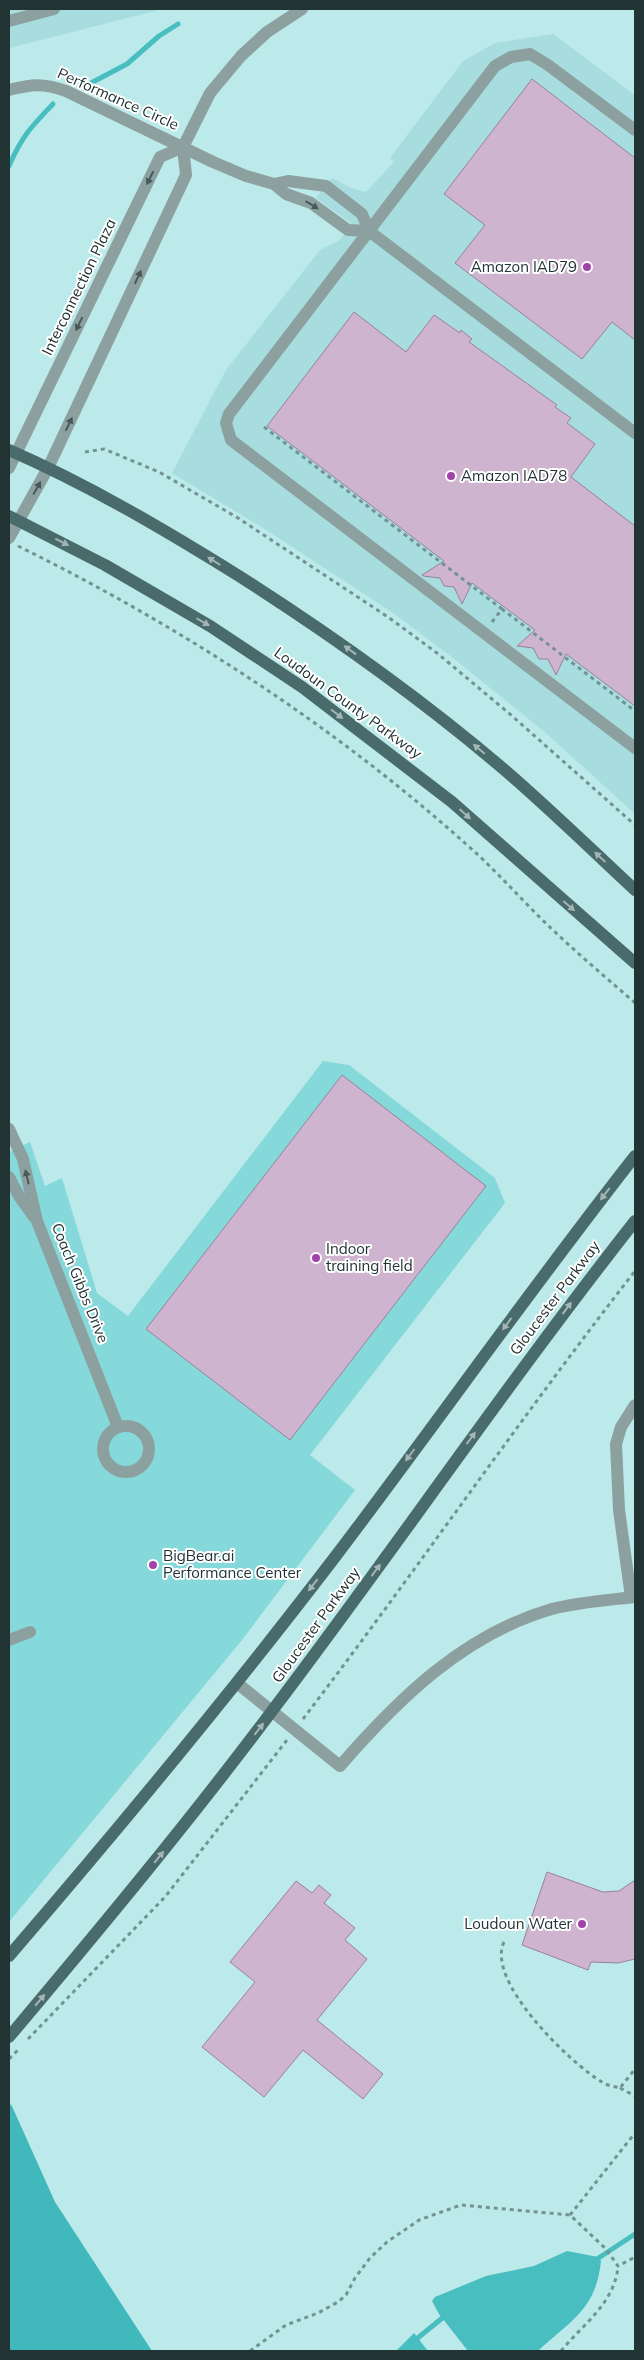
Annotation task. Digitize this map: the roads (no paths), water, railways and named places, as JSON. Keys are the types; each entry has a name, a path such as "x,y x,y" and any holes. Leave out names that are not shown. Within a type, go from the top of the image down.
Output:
{"main road":[{"path":"12,452 48,468 168,532 314,624 475,745 558,818 635,890"},
{"name":"Loudoun County Parkway","path":"14,518 105,565 210,626 302,687 452,802 635,963"},
{"name":"Gloucester Parkway","path":"9,1956 164,1773 237,1683 341,1548 560,1251 635,1156"},
{"name":"Gloucester Parkway","path":"9,2037 184,1826 273,1711 566,1308 635,1221"}],"street":[{"path":"9,21 54,9"},
{"path":"13,542 14,518 48,468 186,175 183,147 210,93 241,56 267,32 302,9"},
{"path":"635,130 548,65 530,54 511,56 495,66 229,414 227,431 231,440 635,748"},
{"name":"Performance Circle","path":"9,90 47,85 246,176 274,184"},
{"name":"Interconnection Plaza","path":"12,452 160,157 183,147"},
{"path":"274,184 288,181 326,186 362,214 369,231 635,433"},
{"path":"274,184 286,194 310,203 348,230 369,231"},
{"path":"9,468 12,452"},
{"name":"Coach Gibbs Drive","path":"9,1128 23,1159 37,1221 118,1426"},
{"name":"Coach Gibbs Drive","path":"9,1178 18,1196 37,1221"},
{"path":"237,1683 340,1766 414,1687 457,1655 508,1625 553,1609 633,1597 619,1510 616,1444 621,1427 635,1405"},
{"path":"9,1640 30,1632"}],"waterway":[{"path":"91,83 127,64 159,36 178,24"},
{"path":"9,166 28,132 53,104"},
{"path":"594,2261 635,2234"},
{"path":"414,2341 446,2315"}],"place":[{"name":"Amazon IAD79","path":"587,267"},
{"name":"Amazon IAD78","path":"451,476"},
{"name":"Indoor training field","path":"316,1258"},
{"name":"BigBear.ai Performance Center","path":"153,1565"},
{"name":"Loudoun Water","path":"582,1924"}]}
